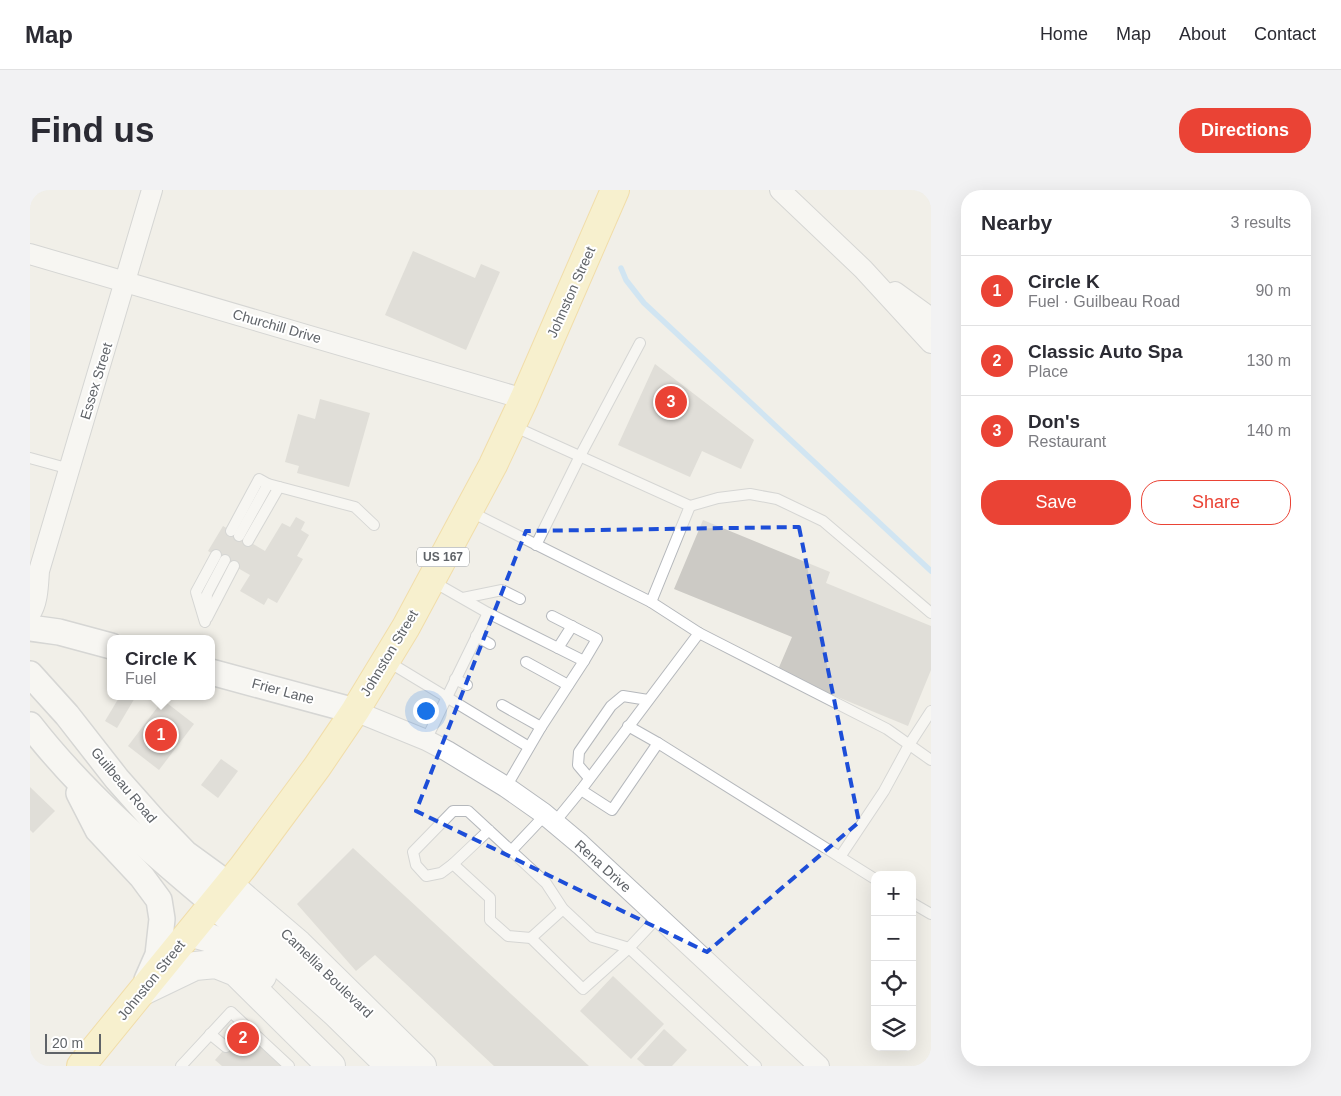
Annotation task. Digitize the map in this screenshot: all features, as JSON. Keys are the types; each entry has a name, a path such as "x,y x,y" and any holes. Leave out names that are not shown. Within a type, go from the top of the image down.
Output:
{"main road":[{"name":"Johnston Street","path":"80,1066 221,894 316,767 355,711 431,580 493,465 524,399 615,190"},
{"name":"Camellia Boulevard","path":"221,894 390,1066"},
{"name":"Camellia Boulevard","path":"221,894 298,944 422,1066"},
{"path":"190,933 208,936 227,944 277,989 351,1066"},
{"path":"143,991 195,966 216,964 236,972 331,1066"}],"street":[{"name":"Essex Street","path":"30,614 33,610 37,593 36,565 70,469 152,190"},
{"path":"780,190 863,269 931,343"},
{"name":"Churchill Drive","path":"30,254 524,399"},
{"path":"863,269 931,318"},
{"path":"30,628 59,632 107,645"},
{"name":"Frier Lane","path":"215,673 355,711"},
{"name":"Guilbeau Road","path":"30,674 67,715 156,824 185,853 221,894"},
{"name":"Rena Drive","path":"355,711 426,740 506,787 550,819 580,844 819,1066"},
{"name":"Guilbeau Road","path":"30,725 67,771 171,868 221,894"},
{"path":"67,771 98,830 142,877 159,900 162,919 158,955 143,991"}],"lane":[{"path":"536,545 580,456 640,343"},
{"path":"512,425 690,506 718,498 750,494 777,499 823,521 931,613"},
{"path":"30,458 70,469"},
{"path":"273,485 239,536 259,480 355,507 374,525"},
{"path":"651,602 690,506"},
{"path":"468,511 651,602 699,633 887,729 931,760"},
{"path":"207,595 206,622 207,595 225,560 207,595"},
{"path":"431,580 488,613 584,661"},
{"path":"463,598 502,590 520,599"},
{"path":"426,740 488,613"},
{"path":"506,787 541,727 597,639 552,616"},
{"path":"558,648 572,626"},
{"path":"511,851 581,790 699,633"},
{"path":"476,636 490,644"},
{"path":"386,660 530,747"},
{"path":"526,662 568,685"},
{"path":"455,679 467,685"},
{"path":"589,778 578,764 579,752 611,706 623,696 648,700"},
{"path":"502,705 541,727"},
{"path":"840,857 884,791 909,745 931,711"},
{"path":"628,726 871,876"},
{"path":"581,790 612,810 658,743"},
{"path":"489,830 441,873 426,876 416,865 413,852 453,811 468,811 489,830 546,883 563,909 593,937 629,948 756,1066"},
{"path":"453,864 490,898 490,920 508,936 531,938 583,989 629,948 658,917"},
{"path":"916,905 931,914"},
{"path":"531,938 563,909"},
{"path":"181,1066 231,1012 290,1066"},
{"path":"210,1034 226,1047"}],"highlighted area":[{"path":"799,527 859,822 707,952 416,811 526,531"}],"building":[{"path":"413,251 475,278 481,264 500,272 466,350 385,315"},
{"path":"655,364 754,440 741,469 702,451 690,477 618,445"},
{"path":"320,399 370,413 349,487 297,473 299,466 285,462 298,414 315,419"},
{"path":"296,517 305,522 301,530 309,535 297,556 303,559 277,603 268,598 264,605 240,591 250,575 208,551 223,526 265,551 282,523 290,527"},
{"path":"703,520 830,572 826,583 931,626 931,670 908,726 777,672 792,637 674,589"},
{"path":"118,700 134,700 117,728 105,721"},
{"path":"163,700 194,724 159,770 128,746"},
{"path":"221,759 238,771 218,798 201,785"},
{"path":"30,787 55,811 33,833 30,830"},
{"path":"353,848 589,1066 494,1066 375,955 356,971 297,904"},
{"path":"613,976 664,1024 631,1059 580,1011"},
{"path":"242,1029 283,1066 222,1066 215,1060"},
{"path":"664,1029 687,1050 672,1066 645,1066 637,1059"}],"waterway":[{"path":"621,268 626,280 644,303 931,571"}],"place":[{"name":"Don's","path":"671,402"},
{"name":"Circle K","path":"161,735"},
{"name":"Classic Auto Spa","path":"243,1038"}]}
